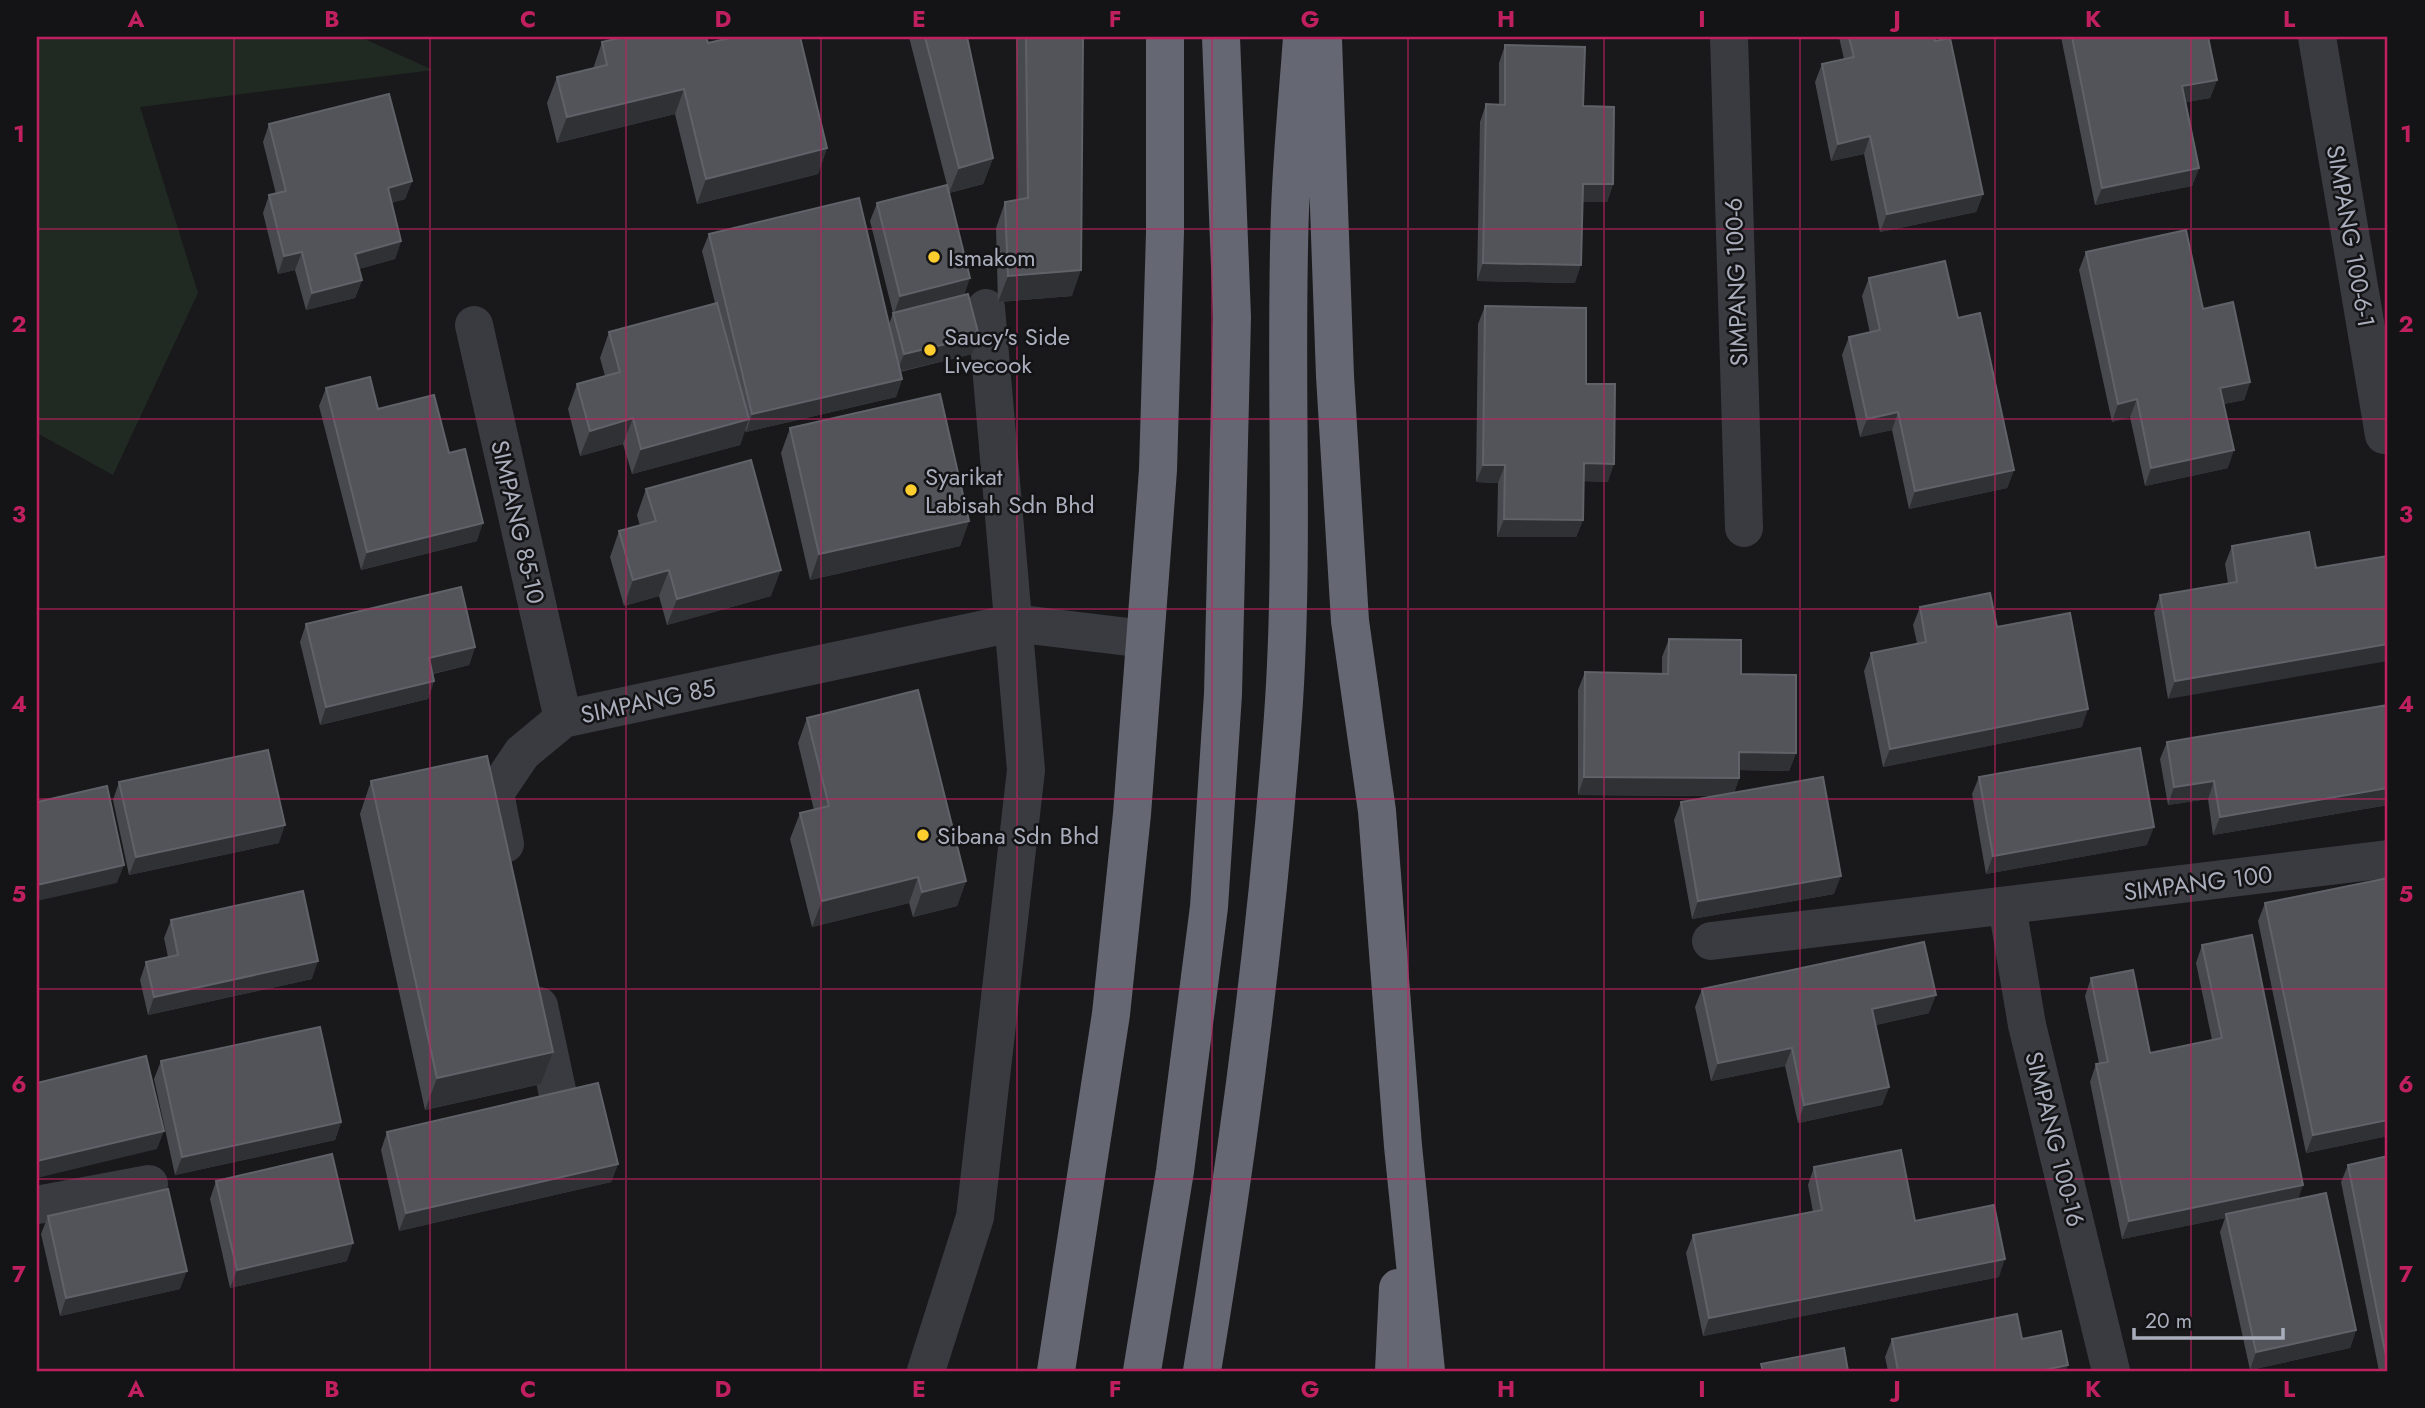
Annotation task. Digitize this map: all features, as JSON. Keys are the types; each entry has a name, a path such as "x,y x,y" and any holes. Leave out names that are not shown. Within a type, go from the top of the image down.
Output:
{"highway":[{"path":"1056,1371 1111,1014 1132,814 1159,456 1165,232 1165,37"},
{"path":"1142,1371 1175,1171 1209,907 1223,694 1232,317 1222,37"},
{"path":"1202,1371 1232,1187 1283,715 1289,494 1290,211 1302,37"},
{"path":"1322,37 1335,376 1350,621 1377,811 1403,1146 1426,1371"},
{"path":"1394,1371 1403,1146"}],"street":[{"name":"SIMPANG 100-6","path":"1729,37 1744,528"},
{"name":"SIMPANG 100-6-1","path":"2317,37 2384,435"},
{"path":"926,1371 975,1217 1026,770 986,307"},
{"name":"SIMPANG 85-10","path":"474,325 563,719"},
{"name":"SIMPANG 85","path":"512,874 495,793 522,754 563,719 1013,623 1145,639"},
{"name":"SIMPANG 100","path":"1711,941 2388,859"},
{"name":"SIMPANG 100-16","path":"2007,906 2027,1025 2111,1371"},
{"path":"532,969 560,1104"},
{"path":"37,1205 149,1184"}],"shaded area":[{"path":"37,37 360,37 433,70 140,107 198,293 113,475 37,433"}],"building":[{"path":"624,37 706,37 708,43 734,37 800,37 827,148 706,179 684,89 567,117 557,77 607,65 602,42"},
{"path":"925,37 967,37 993,158 959,168"},
{"path":"1026,37 1083,37 1081,270 1008,276 1005,202 1028,198"},
{"path":"1849,37 1934,37 1935,41 1950,38 1983,194 1887,214 1870,136 1838,144 1822,64 1854,57"},
{"path":"2072,37 2208,37 2217,80 2182,86 2199,168 2102,188"},
{"path":"1505,45 1585,47 1583,106 1614,107 1613,184 1583,184 1581,265 1483,263 1486,104 1505,105"},
{"path":"389,94 412,181 388,188 401,241 355,254 362,280 312,293 302,252 284,256 269,195 286,191 269,124"},
{"path":"947,185 970,278 900,296 877,203"},
{"path":"859,198 902,379 752,414 709,234"},
{"path":"2186,230 2203,309 2233,302 2250,382 2220,388 2234,450 2151,468 2137,399 2118,404 2086,252"},
{"path":"1945,261 1958,318 1980,313 2014,470 1915,491 1898,412 1867,419 1849,337 1880,330 1869,278"},
{"path":"968,294 979,336 904,354 893,313"},
{"path":"717,303 749,419 641,449 633,418 590,431 577,384 620,372 609,332"},
{"path":"1485,306 1586,308 1586,384 1615,384 1614,464 1584,463 1583,520 1504,519 1505,465 1483,465"},
{"path":"370,377 378,409 434,395 449,453 465,449 483,523 367,552 326,388"},
{"path":"940,394 969,521 819,554 790,428"},
{"path":"751,460 781,570 677,599 669,570 633,580 619,531 656,521 646,489"},
{"path":"2309,532 2316,568 2388,556 2388,644 2175,681 2160,595 2237,582 2232,546"},
{"path":"461,587 475,647 429,658 434,681 326,707 306,624"},
{"path":"1990,593 1997,627 2070,613 2088,709 1890,749 1871,653 1926,642 1920,607"},
{"path":"1669,639 1741,640 1741,674 1796,675 1796,753 1739,752 1739,778 1584,777 1585,672 1668,674"},
{"path":"918,690 966,881 922,892 918,877 822,901 800,813 829,806 807,718"},
{"path":"2388,705 2388,788 2220,817 2214,781 2174,787 2167,742"},
{"path":"2140,748 2154,827 1993,856 1979,777"},
{"path":"268,750 285,825 136,857 119,782"},
{"path":"487,756 553,1052 437,1078 371,781"},
{"path":"1823,777 1841,876 1698,901 1681,802"},
{"path":"107,786 124,865 37,885 37,802"},
{"path":"2388,878 2388,1120 2313,1135 2265,903"},
{"path":"303,891 318,961 154,997 146,962 178,955 171,920"},
{"path":"2252,935 2303,1185 2129,1221 2096,1064 2108,1062 2091,978 2133,970 2150,1053 2222,1038 2202,945"},
{"path":"1924,942 1936,995 1872,1009 1889,1087 1804,1105 1792,1048 1718,1063 1702,989"},
{"path":"320,1027 341,1122 182,1157 161,1061"},
{"path":"146,1056 164,1131 37,1161 37,1083"},
{"path":"598,1083 618,1164 406,1213 387,1132"},
{"path":"1901,1150 1915,1221 1994,1205 2005,1259 1709,1318 1693,1235 1822,1210 1814,1167"},
{"path":"332,1154 353,1243 237,1270 216,1181"},
{"path":"2388,1156 2388,1366 2348,1165"},
{"path":"168,1189 187,1271 66,1298 48,1216"},
{"path":"2326,1193 2356,1330 2256,1352 2226,1214"},
{"path":"2017,1314 2022,1339 2061,1331 2068,1365 2040,1371 1898,1371 1892,1339"},
{"path":"1844,1348 1848,1371 1763,1371 1761,1364"}],"place":[{"name":"Ismakom","path":"934,257"},
{"name":"Saucy's Side Livecook","path":"930,350"},
{"name":"Syarikat Labisah Sdn Bhd","path":"911,490"},
{"name":"Sibana Sdn Bhd","path":"923,835"}]}
